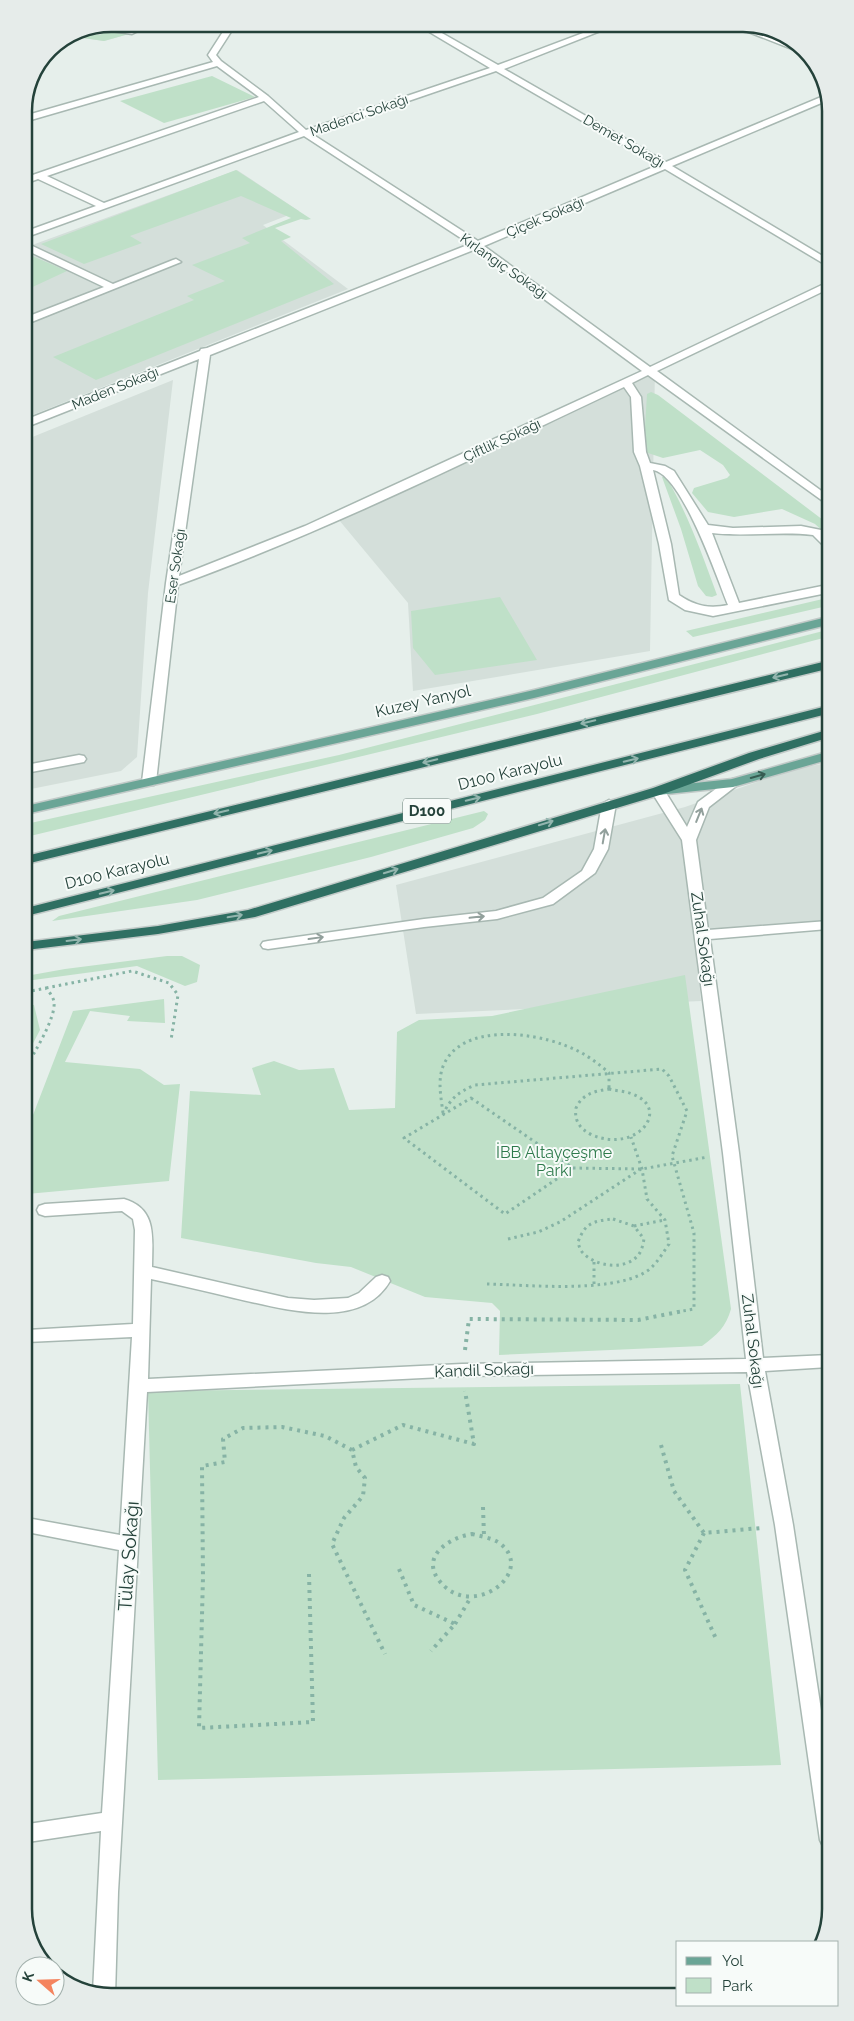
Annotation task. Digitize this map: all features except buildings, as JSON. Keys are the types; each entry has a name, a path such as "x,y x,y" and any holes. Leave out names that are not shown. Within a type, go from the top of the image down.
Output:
{"highway":[{"name":"D100 Karayolu","path":"33,858 822,666"},
{"name":"D100 Karayolu","path":"33,910 822,711"},
{"path":"33,945 158,930 250,914 609,804 658,791 754,756 822,736"}],"main road":[{"name":"Kuzey Yanyol","path":"33,808 534,694 822,622"},
{"path":"658,791 733,783 822,757"}],"street":[{"path":"33,115 218,64 212,55 227,32"},
{"name":"Demet Sokağı","path":"435,33 666,166 822,260"},
{"name":"Madenci Sokağı","path":"33,232 305,133 498,68 588,33"},
{"path":"757,34 781,43"},
{"name":"Kırlangıç Sokağı","path":"218,64 265,98 305,133 477,245 822,497"},
{"path":"33,178 265,98"},
{"name":"Çiçek Sokağı","path":"205,351 477,245 821,100"},
{"path":"39,176 104,206"},
{"path":"33,249 112,287"},
{"path":"33,318 176,262"},
{"name":"Çiftlik Sokağı","path":"172,584 338,516 626,383 822,288"},
{"name":"Maden Sokağı","path":"33,421 205,351"},
{"name":"Eser Sokağı","path":"149,782 172,584 205,351"},
{"path":"626,383 636,397 640,452 646,466 664,544 673,597 689,607 713,612 822,590"},
{"path":"646,466 661,468 670,473 704,528 735,608"},
{"path":"704,528 733,532 801,530 817,532 822,538"},
{"path":"33,768 78,760"},
{"name":"Zuhal Sokağı","path":"689,840 703,805 733,783"},
{"name":"Zuhal Sokağı","path":"658,791 689,840 731,1153 755,1365 784,1525 822,1785"},
{"path":"268,946 424,923 496,915 548,901 588,873 601,849 609,804"},
{"path":"702,935 822,926"},
{"name":"Tülay Sokağı","path":"45,1210 124,1205 135,1211 143,1220 144,1243 139,1386 112,1820 104,1988"},
{"path":"143,1272 288,1304 310,1306 341,1306 359,1300 382,1281"},
{"path":"32,1336 141,1330"},
{"name":"Kandil Sokağı","path":"139,1386 462,1370 755,1365 822,1361"},
{"path":"32,1526 129,1544"},
{"path":"32,1832 112,1820"}],"path":[{"path":"33,991 132,972 169,983 178,995 171,1040"},
{"path":"32,1057 54,1006 52,995 46,988"},
{"path":"443,1115 439,1081 442,1068 448,1057 456,1048 470,1038 489,1034 526,1036 570,1047 603,1068 609,1074 610,1089"},
{"path":"352,1450 403,1425 474,1444 462,1370 469,1319 638,1320 694,1310 694,1234 672,1156 687,1112 669,1076 662,1069 476,1085 455,1094 447,1103 443,1115"},
{"path":"610,1089 634,1094 643,1100 649,1108 651,1117 648,1125 641,1132 620,1140 595,1136 585,1131 578,1124 574,1116 575,1108 579,1101 598,1091 610,1089"},
{"path":"572,1168 505,1214 404,1138 471,1098 572,1168 642,1169 731,1153"},
{"path":"487,1284 594,1284 632,1280 646,1273 669,1244 665,1220 647,1199 642,1169 631,1137"},
{"path":"508,1239 538,1232 560,1222 642,1169"},
{"path":"602,1220 624,1221 634,1226 644,1239 641,1254 635,1260 615,1266 594,1262 580,1250 579,1234 584,1228 602,1220"},
{"path":"634,1226 665,1220"},
{"path":"594,1262 594,1284"},
{"path":"309,1574 313,1722 199,1728 203,1577 202,1466 225,1462 223,1439 243,1428 282,1427 325,1436 352,1450 356,1467 365,1478 364,1496 346,1514 336,1528 332,1544 385,1654"},
{"path":"661,1445 674,1491 704,1533"},
{"path":"482,1507 484,1536"},
{"path":"704,1533 784,1525"},
{"path":"704,1533 685,1570 717,1641"},
{"path":"472,1534 495,1540 504,1546 512,1564 511,1574 506,1583 497,1590 485,1595 471,1597 458,1594 446,1588 438,1580 433,1570 434,1559 439,1549 448,1540 472,1534"},
{"path":"399,1569 414,1605 455,1624"},
{"path":"431,1650 455,1624 471,1597"}],"shaded area":[{"path":"111,32 136,32 104,41 84,38"},
{"path":"237,170 299,211 263,225 348,289 33,415 33,245"},
{"path":"655,369 650,651 413,691 408,603 334,514"},
{"path":"173,380 148,593 137,757 121,771 33,789 33,437"},
{"path":"822,764 822,927 694,931 701,1001 416,1014 396,885 685,807 791,770"}],"green space":[{"path":"111,32 136,32 104,41 84,38 95,34"},
{"path":"212,76 255,97 164,123 120,101"},
{"path":"236,170 311,219 301,219 275,228 291,237 281,241 334,284 96,380 53,357 194,300 187,296 225,281 192,265 250,243 242,238 291,218 241,196 130,236 142,243 84,264 41,244"},
{"path":"33,256 67,271 33,287"},
{"path":"651,392 658,395 822,519 822,530 815,524 782,509 734,517 708,512 692,493 694,488 727,478 730,475 723,465 700,450 663,458 645,452 647,394"},
{"path":"662,477 666,477 681,505 717,595 712,597 706,596 698,586 681,529"},
{"path":"500,597 537,660 435,675 413,648 411,611"},
{"path":"822,599 822,607 693,637 686,631"},
{"path":"822,631 822,638 537,714 33,835 33,823 339,755"},
{"path":"484,811 488,814 485,820 473,828 371,857 197,900 52,921 59,916"},
{"path":"167,956 182,956 200,965 197,982 185,986 137,966 33,980 33,975"},
{"name":"İBB Altayçeşme Parkı","path":"685,975 731,1309 720,1330 702,1346 499,1355 500,1311 492,1303 425,1297 351,1267 316,1263 181,1238 190,1091 261,1095 252,1068 274,1061 299,1070 334,1068 349,1110 395,1108 397,1032 419,1020 492,1016"},
{"path":"164,999 165,1023 127,1021 130,1016 90,1011 65,1062 140,1069 164,1085 180,1084 169,1181 32,1194 32,1116 73,1011"},
{"path":"33,1005 34,1005 40,1030 32,1045"},
{"path":"740,1384 781,1765 158,1780 148,1391"}]}
